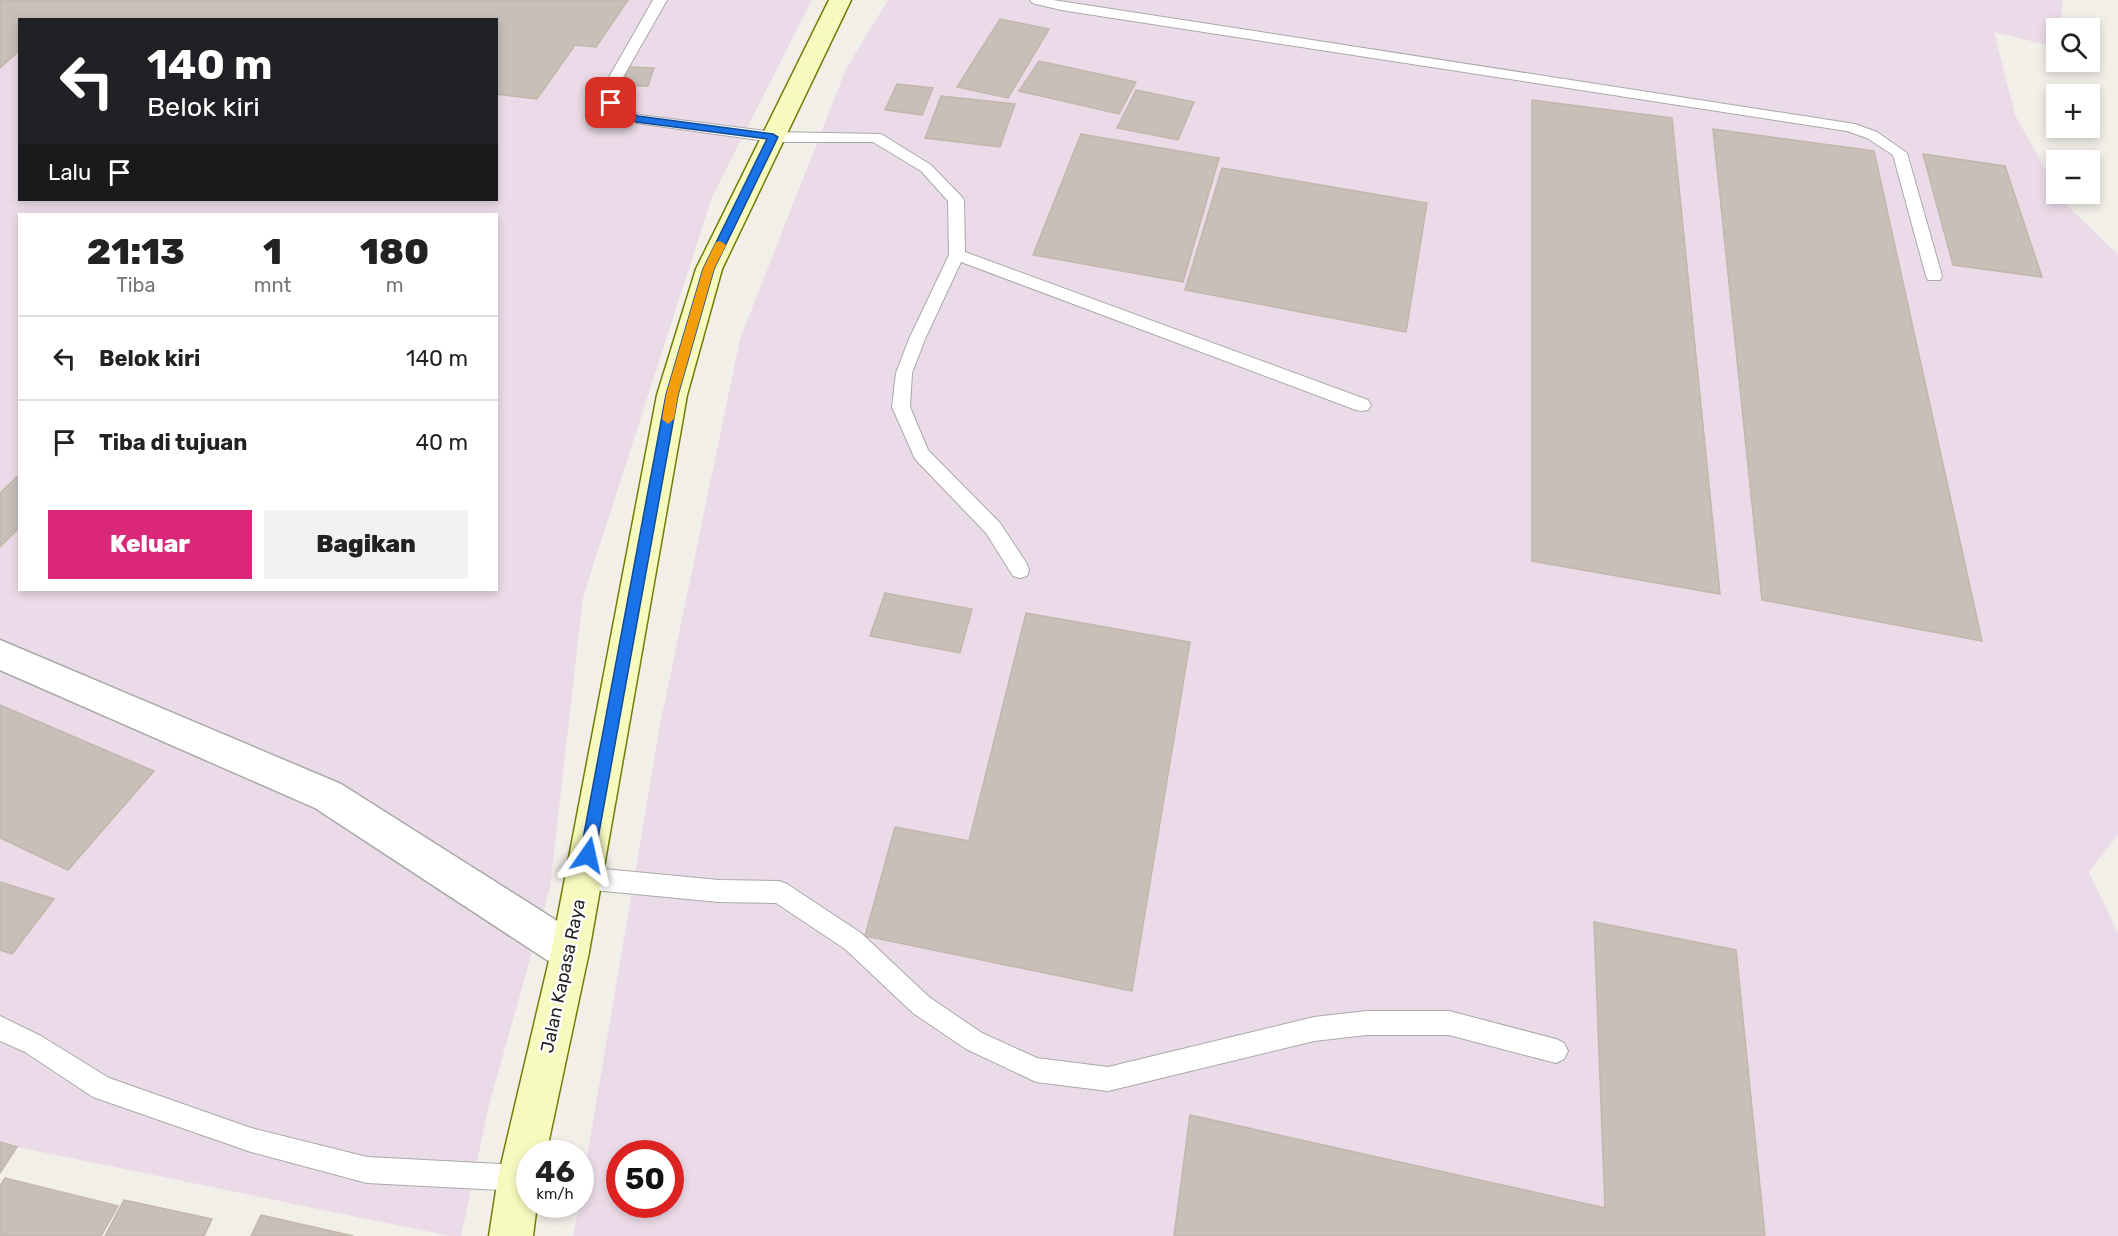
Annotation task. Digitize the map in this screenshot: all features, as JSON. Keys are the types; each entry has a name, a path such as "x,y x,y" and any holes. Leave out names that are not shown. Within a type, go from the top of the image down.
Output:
{"main road":[{"name":"Jalan Kapasa Raya","path":"528,1140 570,952 672,395 709,269 840,0"},
{"name":"Jalan Kapasa Raya","path":"511,1236 516,1200"}],"street":[{"path":"0,655 328,796 570,952"}],"lane":[{"path":"660,0 615,79 611,103 636,119 773,137 876,137 926,168 956,200 957,255 910,356 904,373 901,407 921,454 993,528 1020,570"},
{"path":"1037,0 1061,6 1850,126 1872,135 1900,153 1934,276"},
{"path":"957,255 1362,405"},
{"path":"583,878 719,891 779,892 853,941 921,1005 974,1041 1036,1070 1108,1078 1255,1045 1314,1029 1367,1023 1449,1023 1556,1051"},
{"path":"0,1028 33,1044 102,1088 251,1140 367,1170 516,1178"}],"shaded area":[{"path":"0,0 812,0 712,197 583,597 550,888 489,1105 461,1236 450,1236 17,1147 0,1173"},
{"path":"888,0 2063,0 2060,18 2046,18 2046,45 1994,32 2015,115 2046,171 2046,204 2066,204 2118,255 2118,835 2089,872 2118,933 2118,1236 573,1236 576,1218 594,1218 594,1140 590,1140 660,725 740,339 846,69"}],"building":[{"path":"0,0 628,0 596,47 575,45 537,99 498,94 498,18 18,18 18,52 0,68"},
{"path":"1000,19 1049,29 1008,98 957,87"},
{"path":"1039,61 1136,82 1119,114 1019,91"},
{"path":"628,67 654,68 648,86 621,86"},
{"path":"897,84 933,88 922,115 885,110"},
{"path":"1136,90 1194,102 1178,140 1117,128"},
{"path":"941,96 1015,104 1000,147 925,138"},
{"path":"1532,100 1672,118 1720,594 1532,561"},
{"path":"1713,129 1874,151 1982,641 1762,600"},
{"path":"1081,134 1219,158 1183,282 1033,255"},
{"path":"1923,154 2005,166 2042,277 1953,265"},
{"path":"1222,168 1427,203 1406,332 1185,290"},
{"path":"18,476 18,529 0,547 0,493"},
{"path":"885,593 972,609 960,653 870,636"},
{"path":"1026,613 1190,642 1132,991 865,936 895,827 969,841"},
{"path":"0,705 154,771 68,870 0,838"},
{"path":"0,882 54,899 12,954 0,950"},
{"path":"1594,922 1736,950 1765,1236 1174,1236 1190,1115 1605,1208"},
{"path":"0,1142 17,1147 0,1173"},
{"path":"5,1178 118,1206 101,1236 0,1236 0,1186"},
{"path":"124,1200 212,1219 204,1236 105,1236"},
{"path":"261,1215 353,1236 251,1236"}],"slow traffic":[{"path":"668,419 672,395 709,269 720,245"}],"route":[{"path":"588,855 672,395 709,269 773,137 636,119 611,103"}]}
